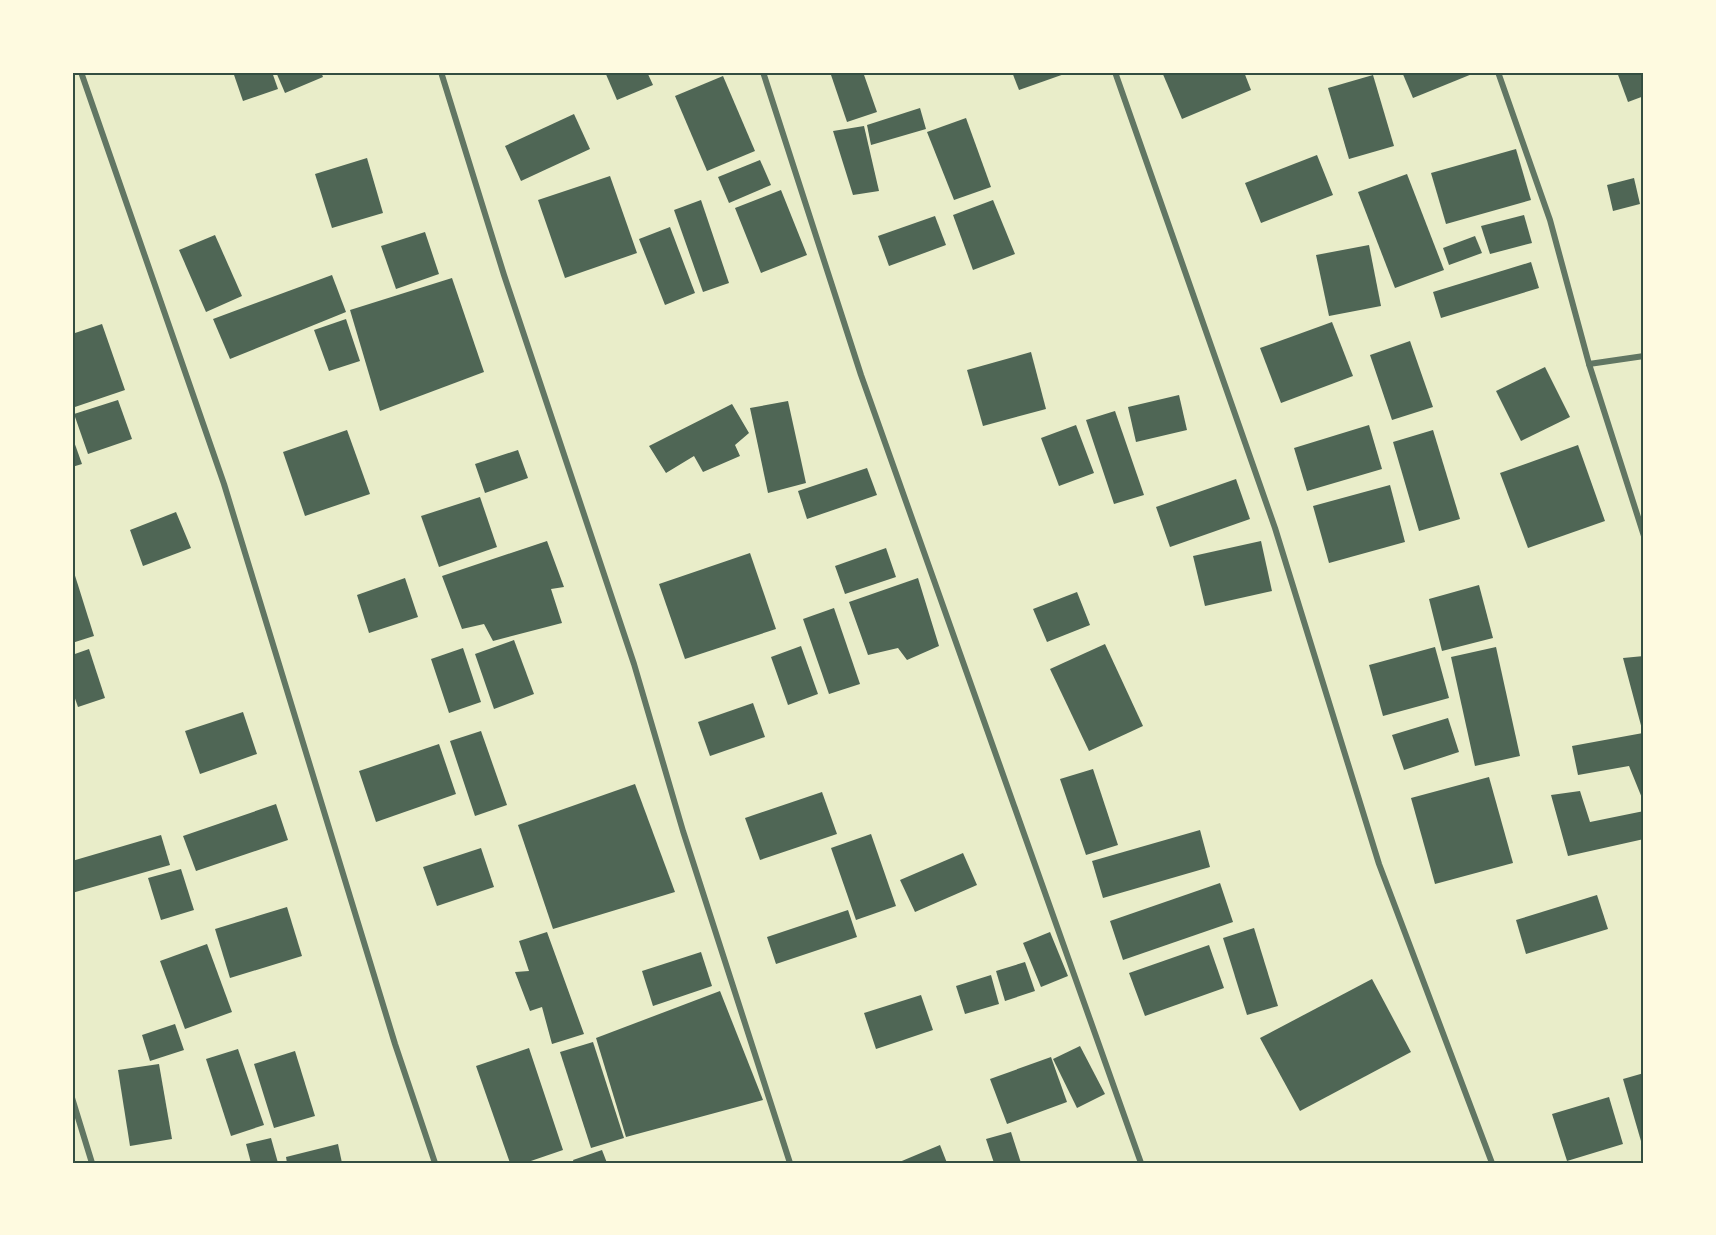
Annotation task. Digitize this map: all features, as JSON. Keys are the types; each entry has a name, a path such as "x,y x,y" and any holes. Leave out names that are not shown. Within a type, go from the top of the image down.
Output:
{"street":[{"path":"81,72 224,484 395,1044 435,1163"},
{"path":"441,72 512,298 634,664 687,843 790,1163"},
{"path":"763,72 865,386 1142,1163"},
{"path":"1115,72 1275,528 1379,864 1492,1163"},
{"path":"1498,72 1550,220 1588,364 1644,536"},
{"path":"1588,364 1644,356"},
{"path":"72,1098 92,1163"}],"building":[{"path":"233,72 272,72 278,89 243,101"},
{"path":"276,72 321,72 323,77 285,93"},
{"path":"605,72 647,72 653,85 617,100"},
{"path":"830,72 863,72 877,112 847,122"},
{"path":"1012,72 1070,72 1019,90"},
{"path":"1162,72 1244,72 1251,90 1182,119"},
{"path":"1402,72 1477,72 1413,98"},
{"path":"1617,72 1644,72 1644,96 1628,102"},
{"path":"1373,75 1394,146 1349,159 1328,88"},
{"path":"723,76 755,151 707,171 675,96"},
{"path":"920,108 926,129 871,145 867,125"},
{"path":"574,114 590,149 521,181 505,146"},
{"path":"966,118 991,187 954,200 927,132"},
{"path":"864,126 879,191 853,195 833,131"},
{"path":"1516,149 1531,200 1446,224 1431,173"},
{"path":"1317,155 1333,195 1261,223 1245,183"},
{"path":"367,158 383,213 332,228 315,174"},
{"path":"760,160 771,185 729,203 718,177"},
{"path":"1407,174 1444,270 1395,288 1358,192"},
{"path":"610,176 637,253 565,278 538,200"},
{"path":"1634,178 1640,204 1613,211 1607,185"},
{"path":"781,190 807,255 761,273 735,208"},
{"path":"701,200 729,283 703,292 674,210"},
{"path":"993,200 1015,254 973,270 953,215"},
{"path":"1524,215 1532,243 1490,254 1481,226"},
{"path":"935,216 946,245 889,266 878,236"},
{"path":"670,227 695,293 665,305 639,239"},
{"path":"425,232 439,274 396,289 381,246"},
{"path":"215,235 242,296 206,312 179,250"},
{"path":"1475,236 1482,253 1449,265 1443,248"},
{"path":"1369,245 1381,306 1329,316 1316,255"},
{"path":"1531,262 1539,288 1441,318 1433,292"},
{"path":"332,275 346,312 230,359 213,319"},
{"path":"452,278 484,372 380,411 350,310"},
{"path":"346,319 360,361 329,371 314,330"},
{"path":"1332,322 1353,376 1281,403 1260,348"},
{"path":"102,324 125,390 72,408 72,334"},
{"path":"1410,341 1433,407 1392,420 1370,355"},
{"path":"1031,352 1046,409 983,426 967,370"},
{"path":"1545,367 1570,417 1521,441 1496,391"},
{"path":"1179,395 1187,430 1136,442 1128,407"},
{"path":"118,400 132,439 88,454 74,414"},
{"path":"788,401 806,483 768,493 750,408"},
{"path":"732,404 749,433 735,445 740,456 703,472 694,456 666,473 649,446"},
{"path":"1115,411 1144,495 1114,504 1086,420"},
{"path":"1076,425 1094,473 1059,486 1041,438"},
{"path":"1369,425 1382,469 1307,491 1294,448"},
{"path":"347,430 370,494 305,516 283,452"},
{"path":"1433,430 1460,519 1419,531 1393,442"},
{"path":"72,436 82,464 72,467"},
{"path":"1578,445 1605,521 1528,548 1500,473"},
{"path":"518,450 528,478 485,493 475,464"},
{"path":"867,468 877,495 807,519 798,491"},
{"path":"1236,479 1250,519 1170,547 1156,507"},
{"path":"1390,485 1405,542 1329,563 1313,506"},
{"path":"480,497 497,547 439,567 421,516"},
{"path":"176,512 191,548 143,566 130,530"},
{"path":"547,541 564,587 551,589 562,623 493,641 484,624 462,629 442,576"},
{"path":"1261,541 1272,591 1205,606 1193,556"},
{"path":"886,548 896,577 845,594 835,566"},
{"path":"750,553 776,629 685,659 659,584"},
{"path":"72,566 94,636 72,643"},
{"path":"405,578 418,617 369,633 357,595"},
{"path":"918,578 939,646 907,660 898,648 868,655 849,602"},
{"path":"1479,585 1493,638 1442,651 1429,599"},
{"path":"1077,592 1090,625 1047,642 1033,609"},
{"path":"834,608 860,684 829,694 803,619"},
{"path":"514,640 534,694 494,709 475,654"},
{"path":"1105,644 1143,726 1089,751 1050,669"},
{"path":"801,646 818,694 788,705 771,657"},
{"path":"1435,647 1449,698 1383,716 1369,665"},
{"path":"1496,647 1520,756 1475,766 1451,657"},
{"path":"463,648 481,702 449,713 431,659"},
{"path":"89,649 105,698 78,707 72,690 72,655"},
{"path":"1644,656 1644,797 1642,798 1629,766 1578,775 1572,746 1643,733 1623,658"},
{"path":"753,703 765,737 710,756 698,722"},
{"path":"243,712 257,754 200,774 185,731"},
{"path":"1448,718 1459,752 1404,770 1392,735"},
{"path":"481,731 507,805 475,816 450,741"},
{"path":"439,744 456,794 376,822 359,771"},
{"path":"1093,769 1118,845 1086,855 1060,779"},
{"path":"1489,777 1513,863 1435,884 1411,798"},
{"path":"635,784 675,892 553,929 518,825"},
{"path":"1580,791 1590,822 1644,811 1644,839 1568,856 1551,795"},
{"path":"822,792 837,834 760,860 745,818"},
{"path":"276,804 288,840 196,871 183,836"},
{"path":"1200,830 1210,867 1103,898 1092,861"},
{"path":"871,834 896,906 856,920 831,848"},
{"path":"161,835 170,865 72,893 72,861"},
{"path":"481,848 494,887 437,906 423,867"},
{"path":"963,853 977,885 915,912 900,880"},
{"path":"181,869 194,910 161,920 148,878"},
{"path":"1220,883 1233,922 1123,960 1110,921"},
{"path":"1597,895 1608,929 1526,954 1516,920"},
{"path":"287,907 302,956 230,978 215,929"},
{"path":"848,910 857,937 776,964 767,937"},
{"path":"1254,928 1278,1006 1247,1015 1223,938"},
{"path":"547,932 584,1034 552,1044 542,1007 530,1011 515,972 529,971 519,941"},
{"path":"1050,932 1068,976 1041,987 1023,943"},
{"path":"207,944 232,1012 185,1029 160,961"},
{"path":"1209,945 1224,988 1145,1016 1129,973"},
{"path":"701,952 712,986 653,1006 642,971"},
{"path":"1025,962 1035,991 1005,1001 996,971"},
{"path":"991,975 999,1004 965,1014 956,986"},
{"path":"1372,979 1411,1052 1300,1111 1260,1038"},
{"path":"720,991 763,1100 626,1137 596,1038"},
{"path":"921,995 933,1030 876,1049 864,1013"},
{"path":"175,1024 184,1050 150,1061 142,1035"},
{"path":"593,1042 624,1138 591,1148 560,1052"},
{"path":"1080,1046 1105,1094 1077,1108 1053,1059"},
{"path":"529,1048 563,1150 525,1163 510,1163 476,1066"},
{"path":"238,1049 264,1125 231,1136 206,1059"},
{"path":"295,1051 315,1116 274,1128 254,1064"},
{"path":"1051,1057 1067,1102 1007,1124 990,1079"},
{"path":"159,1064 172,1139 130,1146 118,1070"},
{"path":"1644,1073 1644,1148 1643,1148 1623,1079"},
{"path":"1609,1097 1623,1144 1567,1161 1552,1114"},
{"path":"1011,1132 1021,1163 994,1163 986,1139"},
{"path":"271,1138 278,1163 251,1163 246,1144"},
{"path":"338,1144 342,1163 287,1163 286,1157"},
{"path":"940,1145 947,1163 897,1163"},
{"path":"602,1150 607,1163 574,1163 573,1160"}]}
